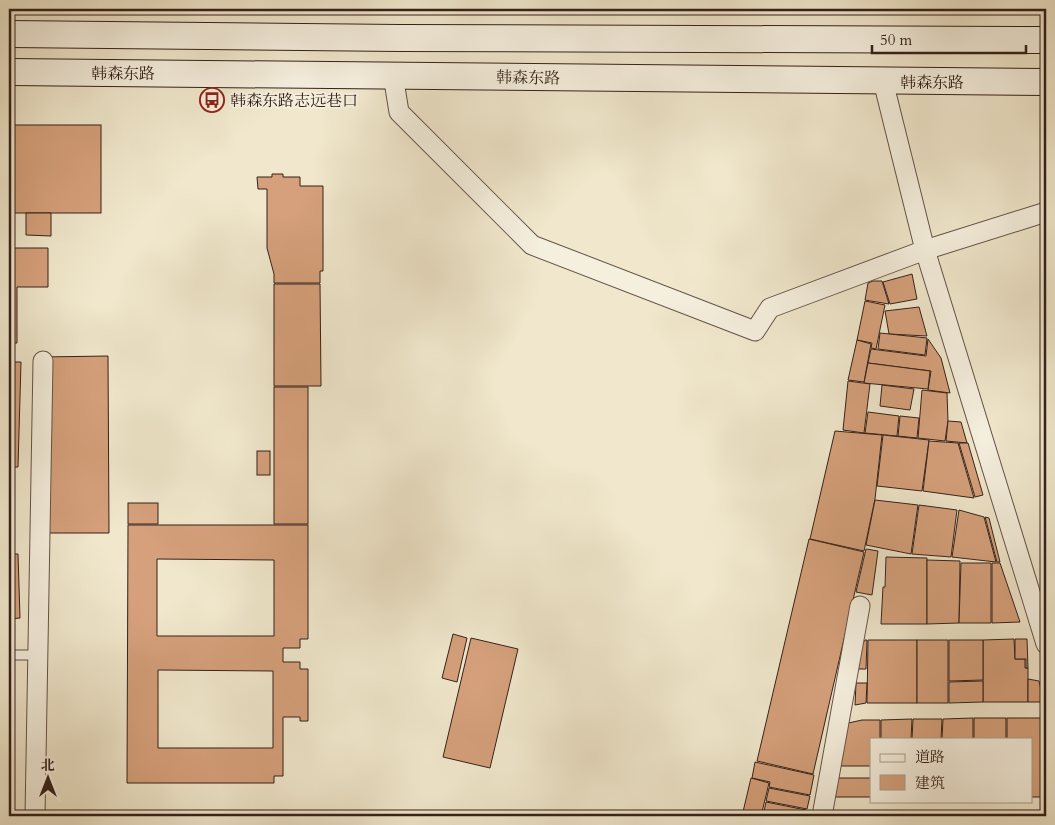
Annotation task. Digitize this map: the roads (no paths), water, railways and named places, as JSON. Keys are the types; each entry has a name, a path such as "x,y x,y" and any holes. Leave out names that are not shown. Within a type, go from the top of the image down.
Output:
{"main road":[{"path":"9,34 398,38 1046,40"},
{"name":"韩森东路","path":"9,72 1046,82"}],"street":[{"path":"393,75 398,112 532,245 755,331 770,308 925,250 1046,212"},
{"path":"884,81 925,250 1046,644"},
{"path":"35,816 42,361"},
{"path":"822,816 860,606"}],"lane":[{"path":"9,655 38,655"}],"place":[{"name":"韩森东路志远巷口","path":"212,100"}]}
